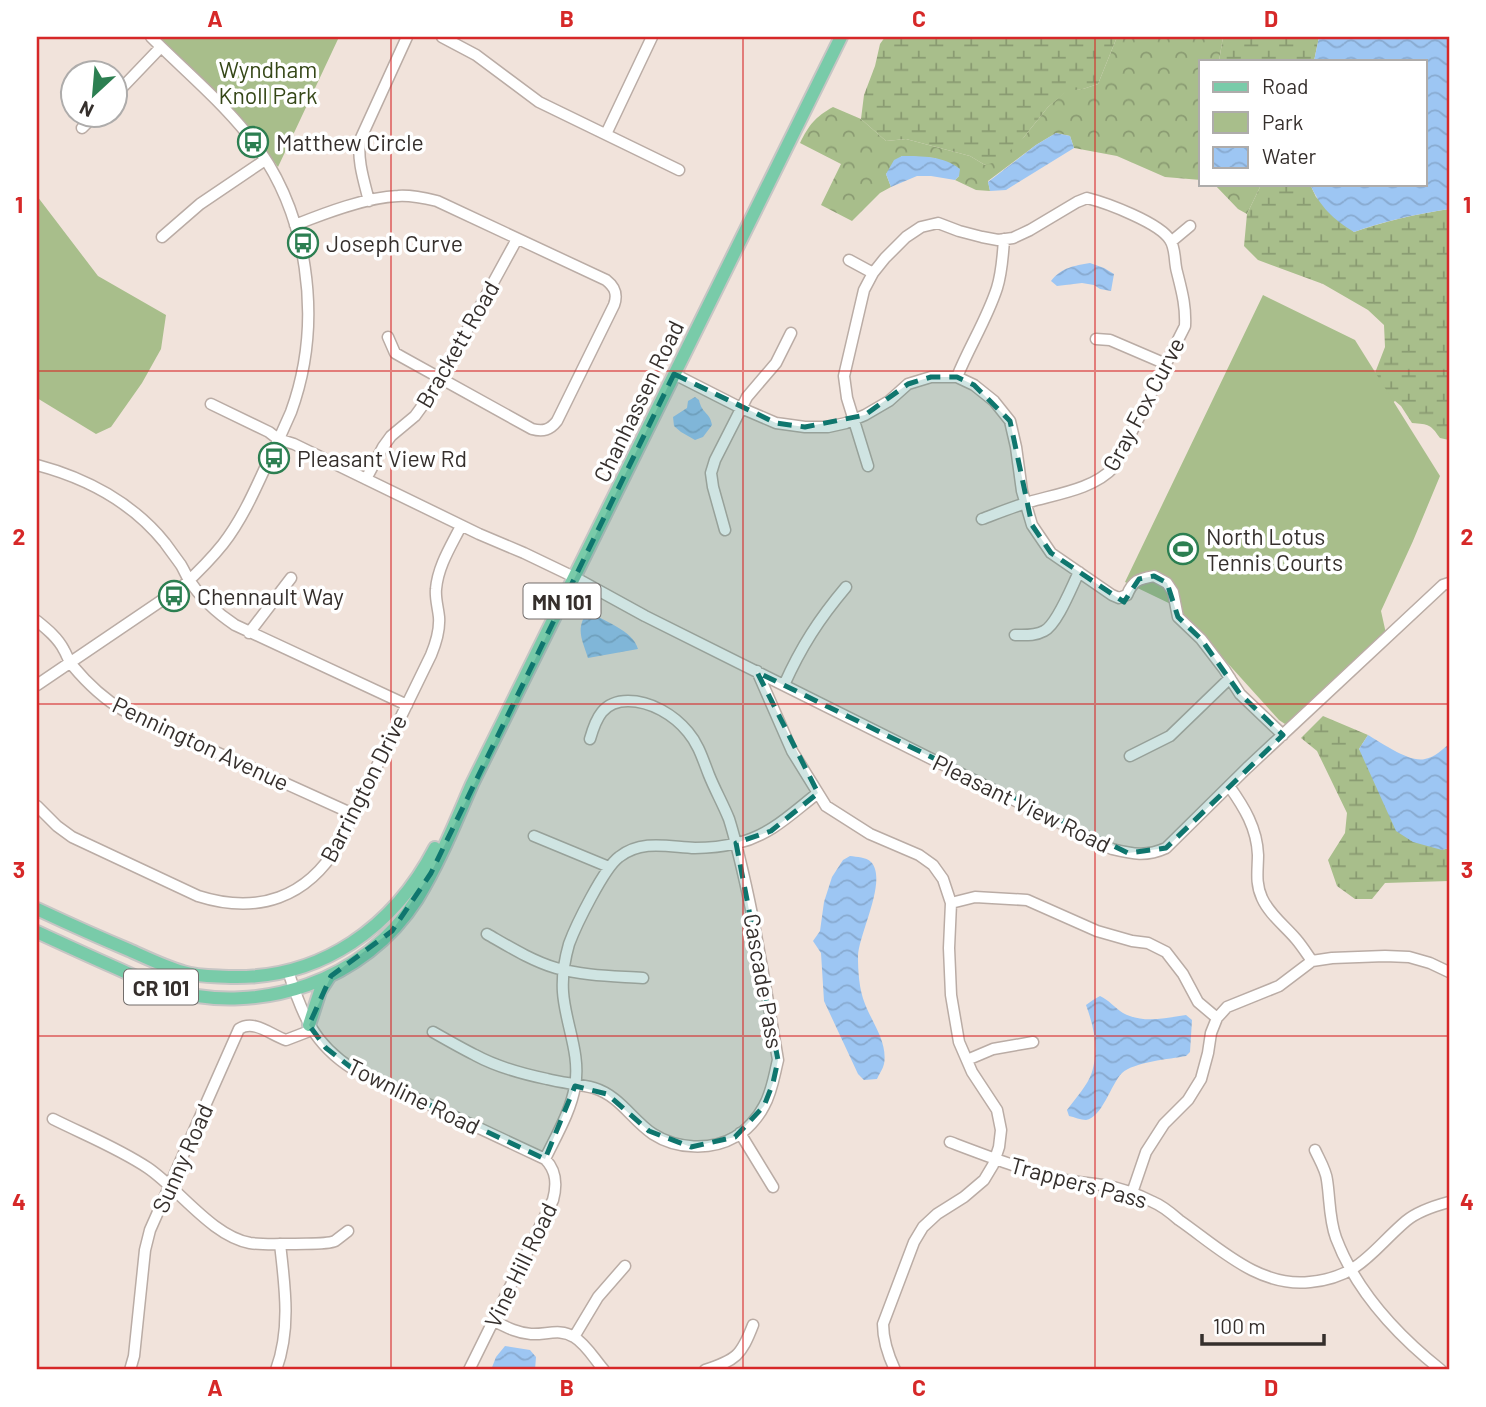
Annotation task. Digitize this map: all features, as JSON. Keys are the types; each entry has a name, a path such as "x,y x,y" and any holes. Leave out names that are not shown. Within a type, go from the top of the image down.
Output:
{"main road":[{"name":"Chanhassen Road","path":"472,784 841,37"},
{"name":"MN 101","path":"288,971 327,957 351,944 387,914 410,889 472,784"},
{"name":"MN 101","path":"295,990 331,975 374,948 392,931 414,903 431,873 472,784"},
{"name":"CR 101","path":"37,909 184,973 242,977 288,971"},
{"name":"CR 101","path":"37,932 143,980 194,996 254,998 295,990"},
{"path":"311,1027 320,991 331,975"}],"street":[{"path":"37,685 162,601 189,580 223,544 240,519 291,412 307,343 306,274 287,202 249,136 150,37"},
{"path":"369,201 358,150 360,140 407,37"},
{"path":"442,37 476,55 539,102 679,170"},
{"path":"606,134 652,37"},
{"path":"130,79 161,47"},
{"path":"162,237 200,204 265,160"},
{"path":"295,225 369,201 398,196 437,201 606,280 612,284 617,298 557,421 553,427 546,430 532,429 440,379 395,352 388,337"},
{"path":"868,466 847,398 844,376 864,290 873,273 906,237 921,227 938,223 982,237 998,240 1013,238 1087,198 1121,209 1156,227 1172,241 1190,226"},
{"name":"Brackett Road","path":"366,479 383,446 421,409 440,379 517,239"},
{"path":"957,377 998,286 1004,239"},
{"name":"Gray Fox Curve","path":"982,519 1105,477 1114,467 1185,326 1186,309 1172,241"},
{"path":"849,260 873,273"},
{"path":"725,530 711,473 715,460 747,397 776,363 791,333"},
{"path":"1096,340 1110,340 1166,364"},
{"path":"674,374 776,423 806,427 828,427 855,419 889,401 908,384 931,377 957,377 974,384 995,401 1010,421 1022,491 1032,524 1051,553 1119,598 1127,595 1130,587 1139,579 1154,576 1167,583 1173,592 1178,617 1201,639 1240,694 1283,735"},
{"name":"Pleasant View Road","path":"211,404 461,526 575,577 645,616 1112,849 1128,853 1154,853 1166,848 1283,735 1449,583"},
{"path":"37,465 94,486 143,520 163,541 189,580 221,616 249,633 407,705"},
{"name":"Barrington Drive","path":"37,806 64,831 90,846 198,896 215,902 252,904 288,895 317,874 329,860 407,705 436,643 439,617 437,579 461,526"},
{"path":"1015,635 1042,633 1050,628 1079,572"},
{"path":"249,633 291,579"},
{"path":"784,685 807,637 846,587"},
{"name":"Pennington Avenue","path":"37,621 51,633 91,687 106,700 354,814"},
{"path":"757,671 792,751 826,806 870,834 919,855 933,865 943,879 951,903 951,995 959,1042 972,1072 997,1110 1001,1130 995,1159 984,1180 937,1214 923,1227 914,1242 883,1324 886,1348 895,1370"},
{"path":"1130,756 1170,736 1230,678"},
{"name":"Cascade Pass","path":"433,1032 478,1057 515,1071 593,1088 607,1094 649,1131 669,1142 691,1147 715,1144 735,1137 750,1125 764,1106 778,1060 752,912 728,817 699,748 676,720 642,702 618,702 605,708 596,720 590,739"},
{"path":"1229,786 1245,810 1255,833 1258,883 1262,898 1275,918 1297,940 1312,961"},
{"path":"545,1159 567,1111 575,1086 577,1060 562,990 569,945 609,867 630,850 646,845 697,848 736,843 771,831 818,793"},
{"path":"534,836 609,867"},
{"path":"951,903 975,897 1027,900 1097,931 1148,943 1166,952 1184,974 1198,1002 1217,1018"},
{"path":"487,934 553,968 643,978"},
{"path":"1132,1193 1146,1152 1164,1124 1188,1100 1201,1079 1211,1033 1217,1018 1227,1007 1279,986 1312,961 1332,958 1409,957 1449,972"},
{"name":"Townline Road","path":"288,971 311,1027 326,1048 354,1069 545,1159"},
{"name":"Sunny Road","path":"130,1370 145,1250 150,1230 239,1029 244,1025 253,1026 286,1040 311,1027"},
{"path":"967,1060 993,1049 1033,1042"},
{"path":"53,1119 148,1168 223,1232 236,1239 251,1243 281,1244 332,1242 348,1231"},
{"path":"740,1133 774,1187"},
{"name":"Trappers Pass","path":"950,1142 1027,1170 1132,1193 1156,1203 1218,1250 1243,1265 1266,1277 1291,1282 1310,1282 1352,1271 1408,1220 1431,1207 1449,1202"},
{"path":"1315,1150 1327,1177 1335,1236 1365,1294 1415,1349 1441,1370"},
{"name":"Vine Hill Road","path":"470,1370 553,1200 555,1177 553,1169 545,1159"},
{"path":"276,1370 284,1340 286,1313 281,1244"},
{"path":"575,1337 598,1297 625,1266"},
{"path":"494,1321 518,1332 530,1334 551,1331 575,1337 604,1370"},
{"path":"705,1370 736,1356 743,1348 753,1325"}],"highlighted area":[{"path":"674,374 776,423 805,427 865,415 908,384 931,377 957,377 974,385 1010,421 1032,525 1051,553 1124,602 1139,579 1154,576 1167,583 1178,617 1201,639 1240,694 1283,735 1166,848 1128,853 757,672 818,793 771,831 736,843 778,1060 773,1083 764,1106 735,1137 691,1147 649,1131 607,1094 575,1086 545,1159 353,1069 326,1048 309,1025 331,976 392,931 431,873"}],"green space":[{"name":"Wyndham Knoll Park","path":"159,37 339,37 278,167 229,106"},
{"path":"885,37 1117,37 1098,84 1067,91 1048,107 1024,137 999,161 985,165 970,156 906,139 886,141 861,119 864,95 880,44"},
{"path":"1117,37 1223,37 1219,60 1199,60 1199,180 1165,177 1117,156 1074,148 1070,136 1056,133 988,181 990,191 976,190 955,180 959,176 935,158 902,156 886,174 891,187 880,193 852,221 821,205 841,164 800,143 813,122 833,107 861,119 886,141 906,139 970,156 985,165 1024,137 1048,107 1067,90 1098,84"},
{"path":"1223,37 1319,37 1314,60 1219,60"},
{"path":"1216,186 1260,186 1247,214 1238,209"},
{"path":"1311,186 1316,197 1354,232 1401,218 1449,209 1449,440 1440,438 1429,426 1412,423 1395,401 1388,406 1363,404 1385,347 1384,325 1368,310 1323,284 1258,260 1244,246 1247,214 1260,187"},
{"path":"37,196 98,276 166,315 161,349 142,383 111,427 96,434 37,398"},
{"path":"1263,295 1355,340 1440,476 1381,611 1387,638 1285,724 1194,626 1181,616 1179,608 1125,582"},
{"path":"1323,716 1368,735 1359,749 1442,850 1449,848 1449,881 1385,883 1372,899 1355,899 1337,886 1328,860 1345,833 1347,813 1317,751 1301,738"}],"water":[{"path":"1319,37 1449,37 1449,209 1401,218 1354,232 1323,206 1311,186 1426,186 1426,60 1314,60"},
{"path":"1056,133 1070,136 1074,148 1006,190 990,191 988,182"},
{"path":"902,156 947,161 960,169 959,176 955,180 917,176 891,187 886,174 894,160"},
{"path":"1090,263 1114,274 1111,291 1082,283 1057,286 1051,281 1064,270"},
{"path":"695,397 712,425 703,437 695,440 674,426 673,417 687,408 688,401"},
{"path":"588,611 624,631 638,649 588,658 581,629"},
{"path":"1368,735 1396,752 1419,759 1432,757 1449,744 1449,848 1442,850 1413,842 1396,831 1359,749"},
{"path":"850,856 869,860 875,870 875,894 858,956 863,998 884,1048 884,1064 877,1079 864,1080 858,1074 824,1001 821,953 813,941 820,931 824,902 832,877 843,860"},
{"path":"1100,996 1123,1013 1139,1018 1186,1015 1192,1020 1190,1052 1186,1056 1128,1069 1118,1078 1097,1113 1084,1120 1069,1116 1067,1110 1092,1072 1095,1038 1086,1005"},
{"path":"505,1346 530,1350 536,1357 535,1370 491,1370 496,1357"}],"place":[{"name":"Matthew Circle","path":"253,142"},
{"name":"Joseph Curve","path":"303,243"},
{"name":"Pleasant View Rd","path":"274,458"},
{"name":"North Lotus Tennis Courts","path":"1183,549"},
{"name":"Chennault Way","path":"174,596"}]}
